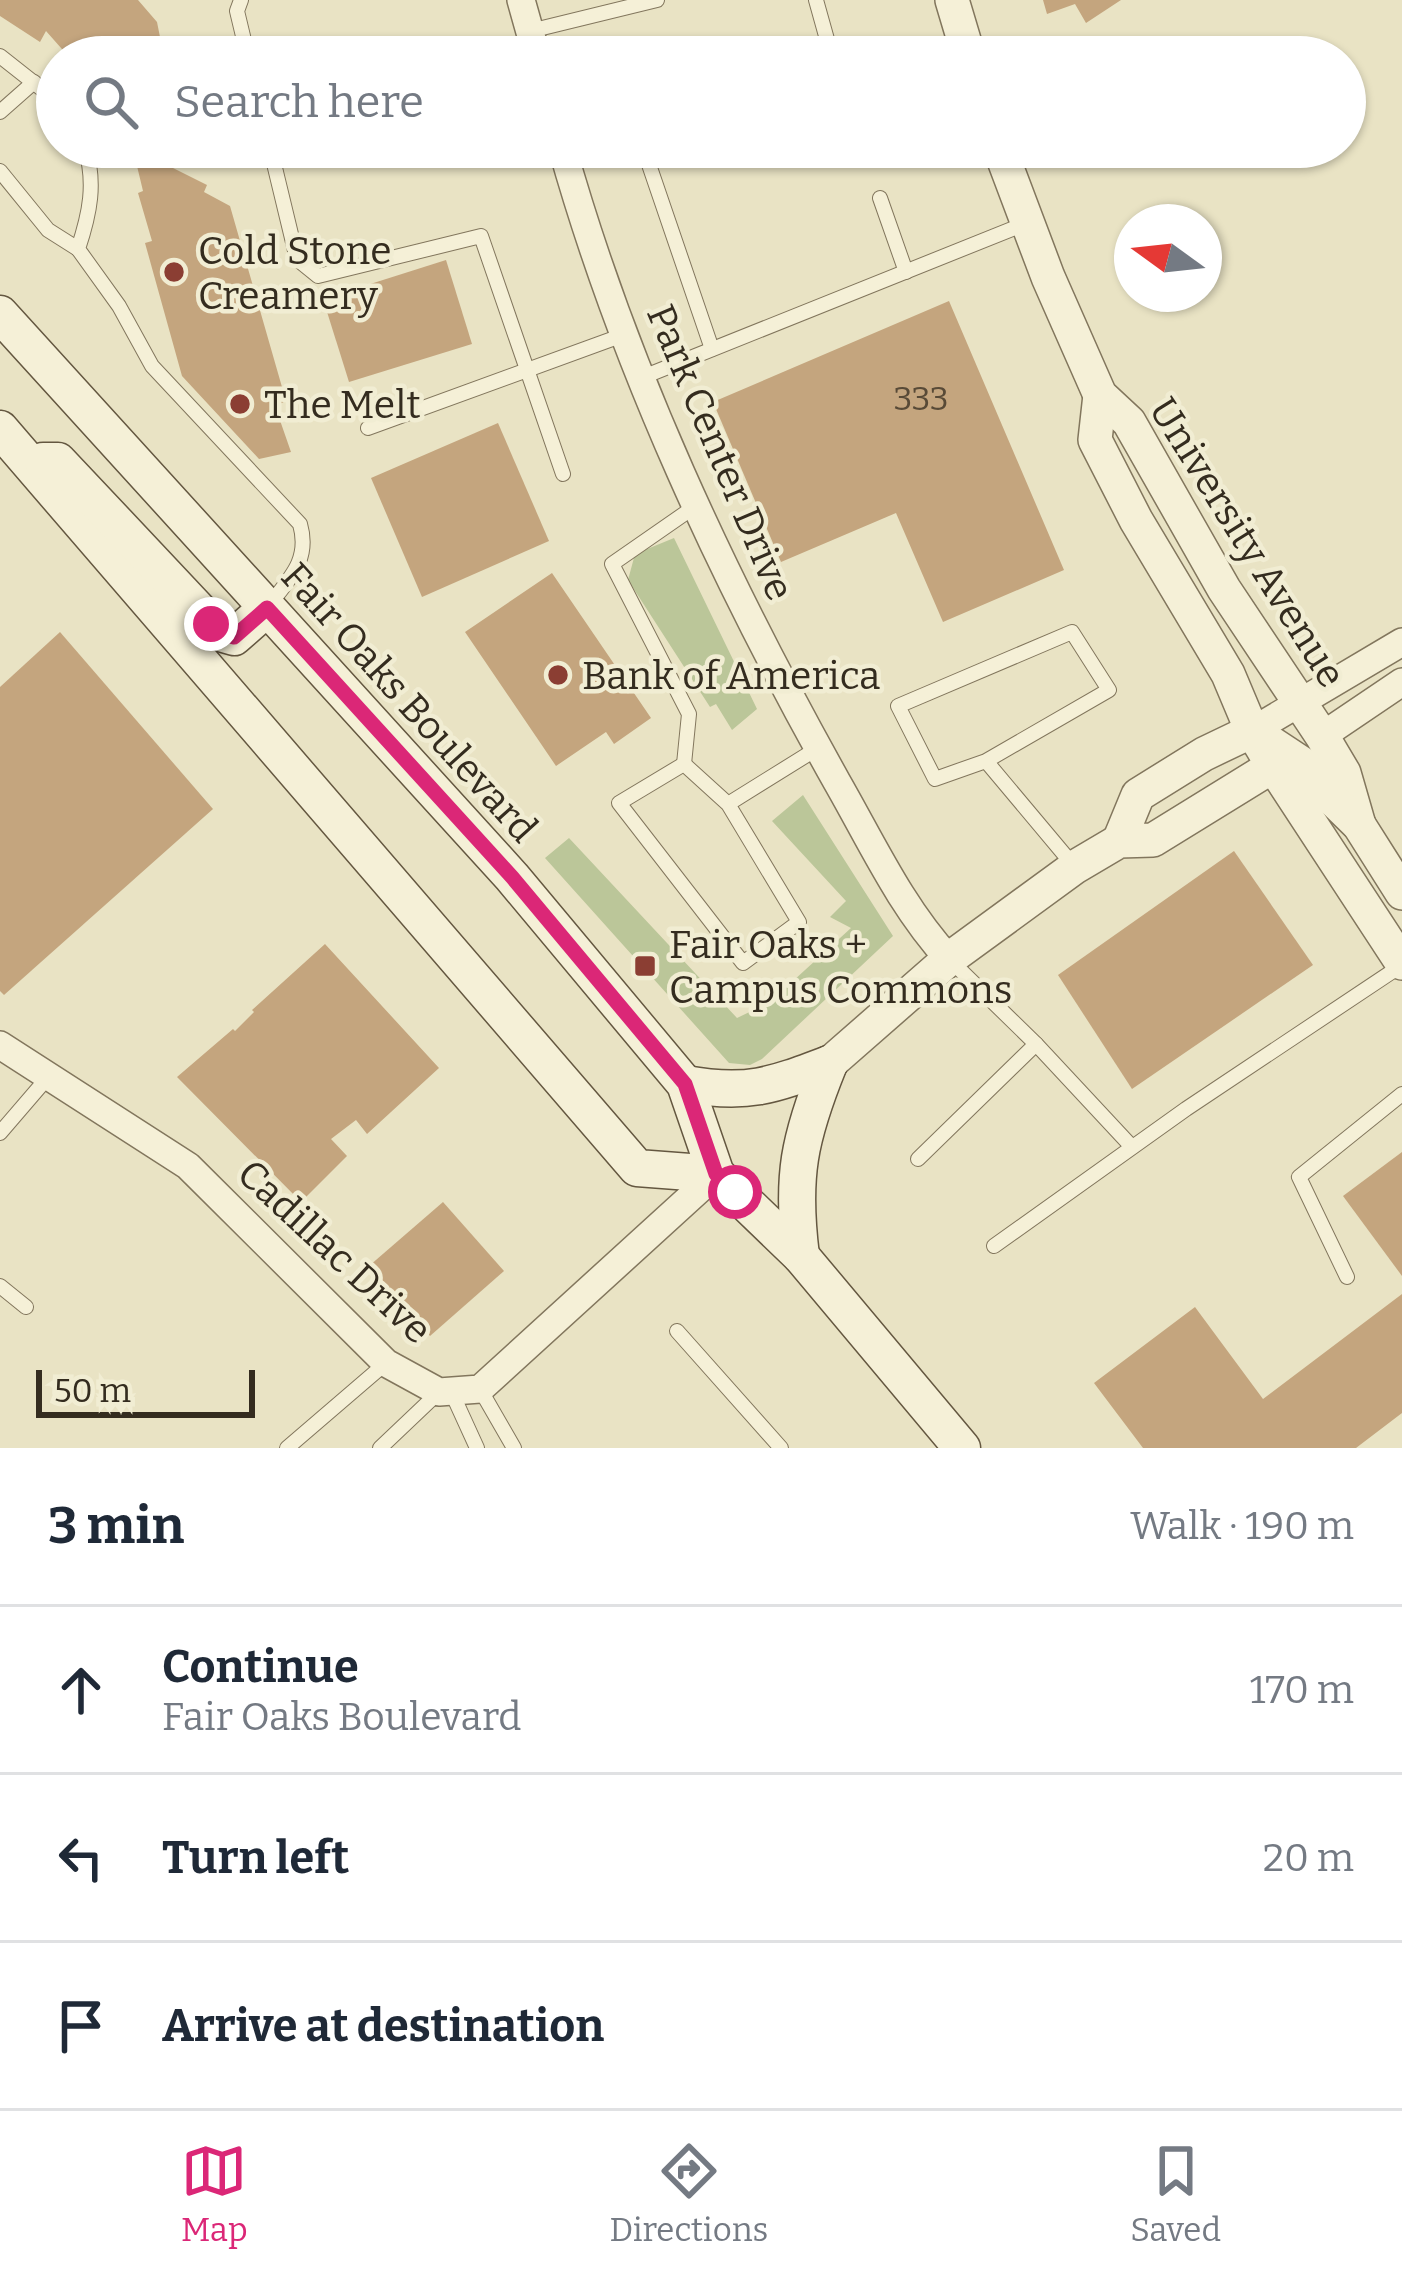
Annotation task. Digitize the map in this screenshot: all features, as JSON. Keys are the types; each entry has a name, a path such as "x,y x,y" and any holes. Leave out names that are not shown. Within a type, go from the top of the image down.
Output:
{"main road":[{"name":"Fair Oaks Boulevard","path":"0,314 512,877 685,1084 716,1174 801,1256 962,1448"},
{"path":"0,429 637,1168 716,1174"},
{"path":"27,460 58,461 220,633 234,637 267,608"},
{"path":"685,1084 724,1091 768,1087 829,1064"},
{"path":"801,1256 795,1207 797,1160 829,1064"}],"street":[{"path":"521,0 531,36"},
{"path":"952,0 963,36"},
{"name":"Park Center Drive","path":"569,168 626,334 749,618 917,925 949,958"},
{"name":"University Avenue","path":"1007,168 1100,395 1129,422 1224,589 1322,736 1344,773 1359,825"},
{"name":"University Avenue","path":"1100,395 1095,440 1136,520 1228,674 1273,766 1402,964"},
{"path":"1119,841 1138,795 1402,642"},
{"path":"1322,736 1402,682"},
{"name":"University Avenue","path":"1252,730 1322,736"},
{"name":"University Avenue","path":"1252,730 1306,766 1359,825 1402,892"},
{"path":"829,1064 949,958 1075,867 1119,841 1153,840 1273,766"},
{"name":"Cadillac Drive","path":"0,1045 188,1166 386,1364 445,1391 480,1389"},
{"path":"480,1389 716,1174"}],"lane":[{"path":"241,0 237,11 243,36"},
{"path":"556,36 657,0"},
{"path":"816,0 826,36"},
{"path":"0,56 34,82 0,112"},
{"path":"78,249 90,213 91,168"},
{"path":"275,168 297,259 318,276 481,236 563,474"},
{"path":"650,168 712,349"},
{"path":"0,171 49,230 78,249 119,306 152,366 300,524 301,563 267,608"},
{"path":"880,198 906,272"},
{"path":"643,376 1027,223"},
{"path":"368,428 626,334"},
{"path":"684,764 688,714 613,564 697,505"},
{"path":"1072,632 1109,690 986,761 935,779 898,706 1072,632"},
{"path":"728,804 818,748"},
{"path":"986,761 1075,867"},
{"path":"684,764 728,804 799,922 743,964 620,803 684,764"},
{"path":"949,958 1132,1148"},
{"path":"994,1246 1402,964"},
{"path":"918,1159 1036,1044"},
{"path":"0,1133 49,1076"},
{"path":"1347,1277 1300,1178 1402,1094"},
{"path":"0,1286 26,1307"},
{"path":"677,1330 781,1448"},
{"path":"287,1448 386,1364"},
{"path":"480,1389 514,1448"},
{"path":"380,1448 445,1391 477,1448"}],"green space":[{"path":"674,538 757,709 732,730 716,704 710,707 628,580 635,554"},
{"path":"803,795 893,936 762,1059 750,1065 729,1063 545,858 569,838 737,1018 770,1002 851,928 830,917 846,901 772,821"}],"building":[{"path":"0,0 138,0 157,22 160,36 50,36 46,31 36,39 0,16"},
{"path":"1043,0 1121,0 1086,23 1075,4 1047,14"},
{"path":"137,168 173,168 207,185 204,192 230,206 286,401 275,406 291,452 259,459 182,376 145,243 152,241 138,193 143,191"},
{"path":"446,260 472,344 349,382 323,299"},
{"path":"949,301 1064,570 943,622 896,513 781,562 713,402"},
{"path":"498,423 549,541 422,597 371,478"},
{"name":"Bank of America","path":"552,573 651,718 614,744 606,732 556,766 465,632"},
{"path":"60,632 213,809 4,995 0,991 0,687"},
{"path":"1234,851 1313,965 1132,1089 1058,975"},
{"path":"325,944 439,1068 367,1134 356,1120 331,1139 347,1156 301,1202 177,1077 235,1031"},
{"path":"1402,1152 1402,1276 1343,1196"},
{"path":"443,1202 504,1271 430,1336 369,1266"},
{"path":"1402,1294 1402,1413 1356,1448 1143,1448 1094,1383 1195,1307 1263,1399"}],"place":[{"name":"Cold Stone Creamery","path":"174,272"},
{"name":"The Melt","path":"240,404"},
{"name":"Bank of America","path":"558,675"},
{"name":"Fair Oaks + Campus Commons","path":"645,966"}],"route":[{"path":"211,624 234,637 267,608 512,877 685,1084 716,1174 735,1192"}]}
